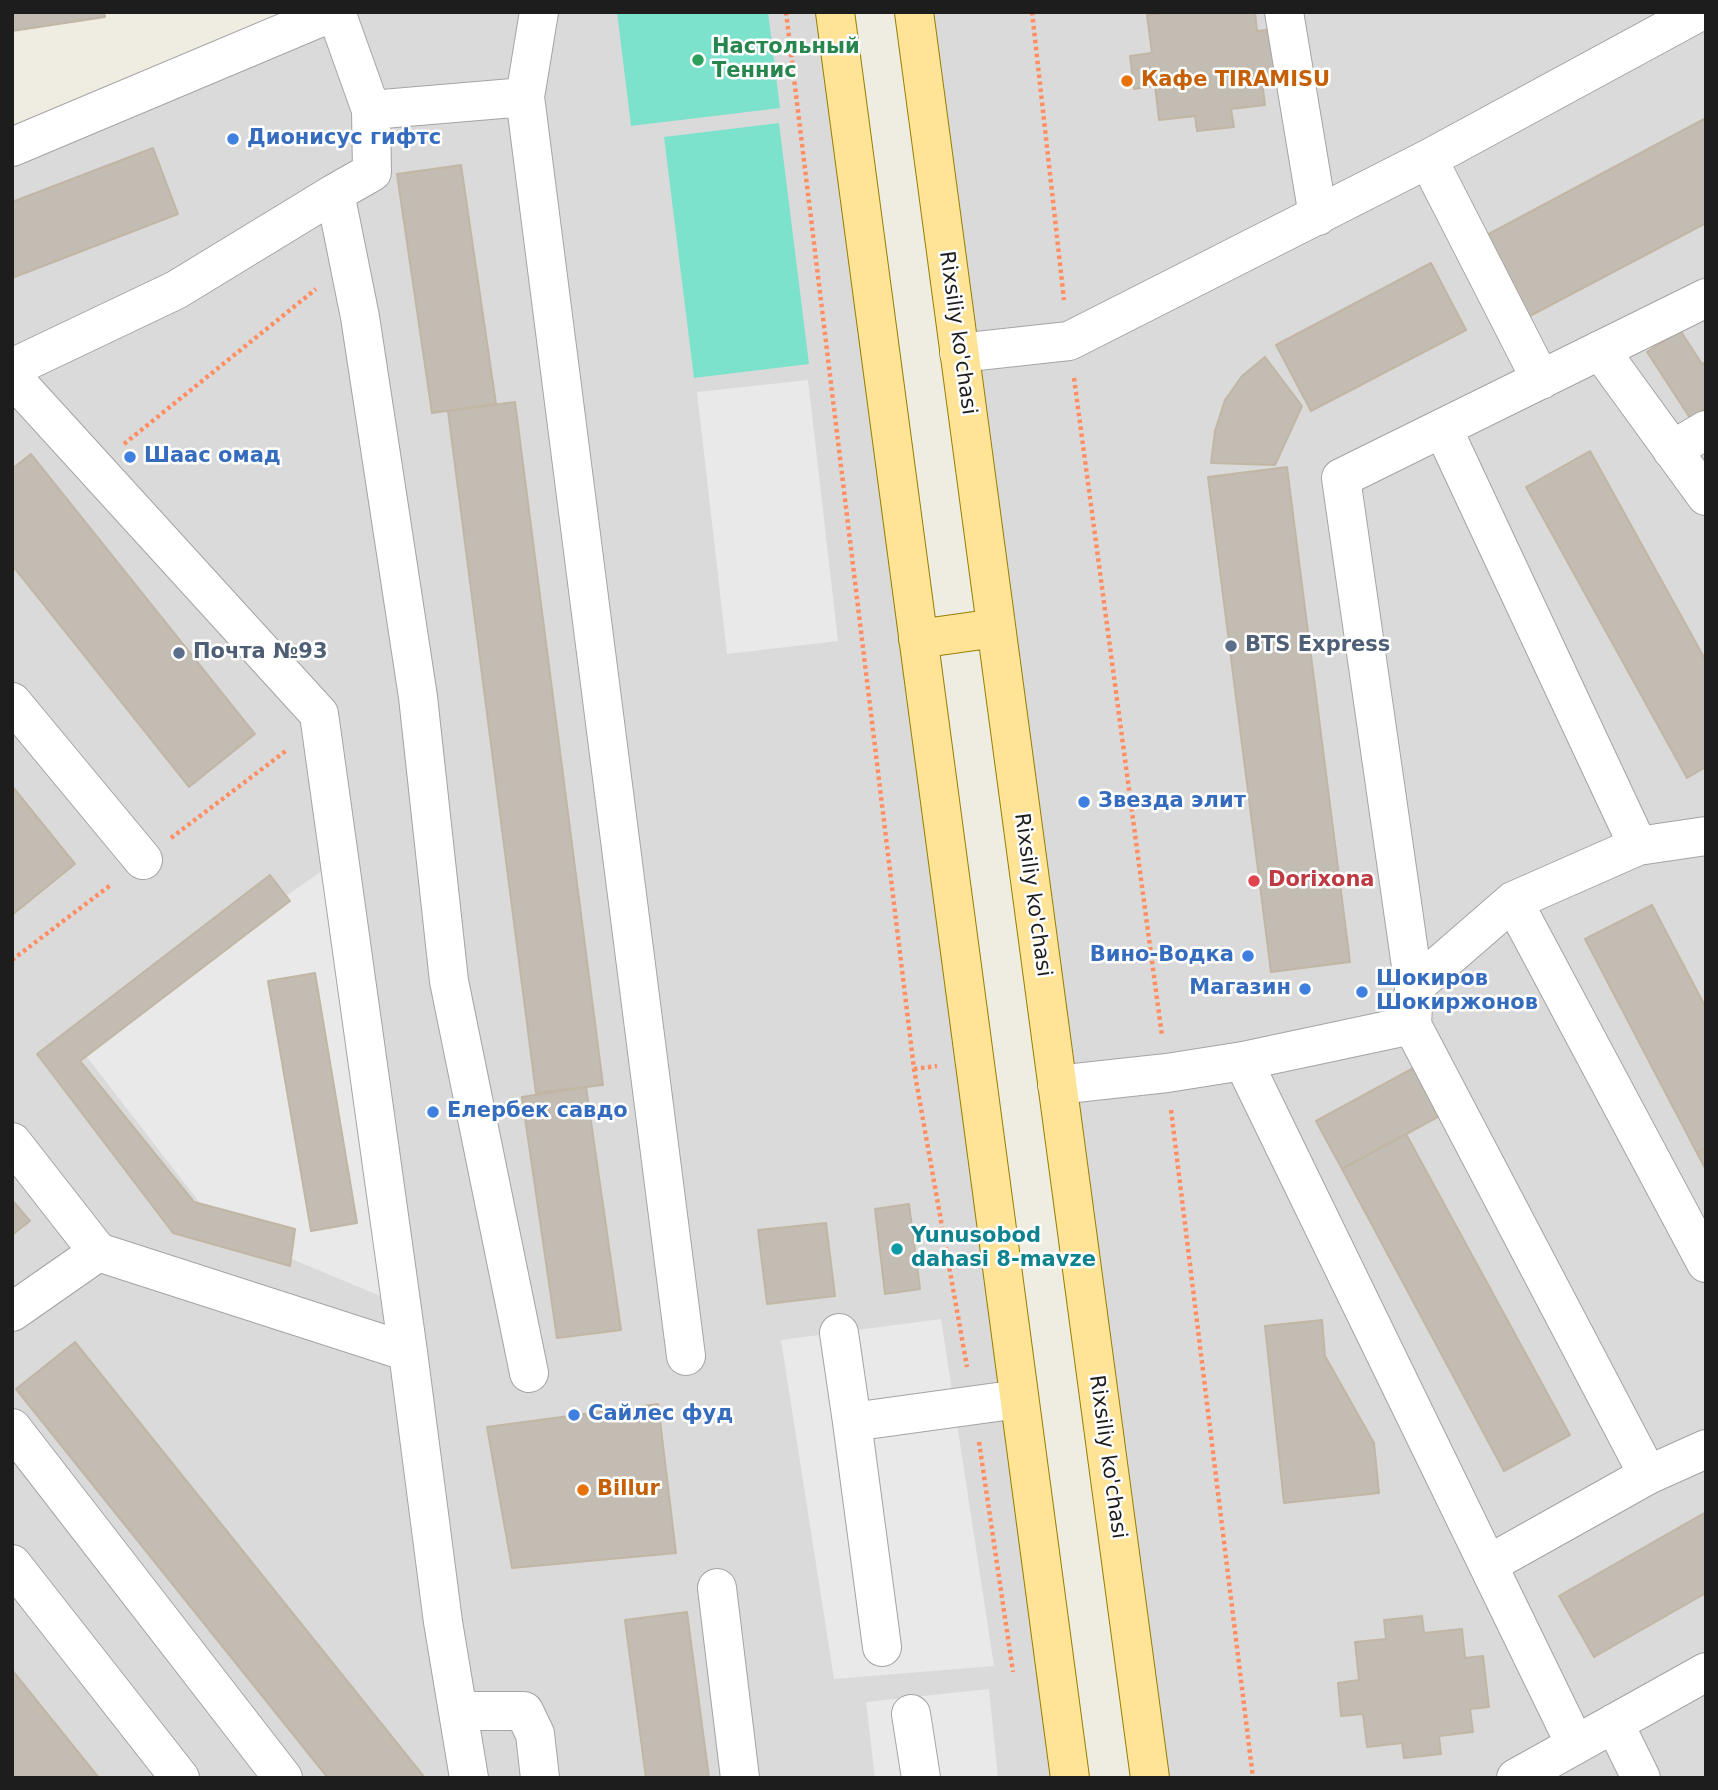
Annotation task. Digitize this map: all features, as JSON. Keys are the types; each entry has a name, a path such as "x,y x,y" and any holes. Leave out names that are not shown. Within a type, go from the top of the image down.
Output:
{"main road":[{"path":"835,12 1070,1778"},
{"name":"Rixsiliy ko'chasi","path":"914,12 1150,1778"},
{"path":"918,639 996,628"}],"street":[{"path":"12,147 335,12 371,110 372,172 176,290 12,369"},
{"path":"539,12 526,97 686,1356"},
{"path":"1284,12 1318,216"},
{"path":"960,353 1069,341 1428,159 1699,12"},
{"path":"371,110 526,97"},
{"path":"1428,159 1541,380"},
{"path":"335,193 360,317 418,697 449,981 529,1373"},
{"path":"1648,1475 1412,1025 1414,987 1341,478 1706,298"},
{"path":"1600,351 1706,496"},
{"path":"12,377 319,714 443,1622 469,1778"},
{"path":"1443,429 1638,846"},
{"path":"1672,450 1706,430"},
{"path":"12,702 143,860"},
{"path":"1414,987 1513,901 1638,846 1706,836"},
{"path":"1513,901 1706,1263"},
{"path":"1057,1085 1167,1073 1243,1061 1412,1025"},
{"path":"1243,1061 1575,1744"},
{"path":"12,1142 98,1252 408,1352"},
{"path":"12,1312 98,1252"},
{"path":"839,1333 883,1647"},
{"path":"852,1422 1019,1399"},
{"path":"12,1428 283,1778"},
{"path":"1489,1564 1648,1475 1706,1449"},
{"path":"12,1564 180,1778"},
{"path":"717,1588 740,1778"},
{"path":"1516,1778 1706,1672"},
{"path":"458,1711 524,1711 535,1734 540,1778"},
{"path":"911,1714 920,1778"},
{"path":"1614,1723 1641,1778"}],"path":[{"path":"786,12 914,1069 974,1407 1015,1682"},
{"path":"1031,12 1069,341 1167,1073 1253,1778"},
{"path":"94,467 349,262"}],"shaded area":[{"path":"333,12 835,12 1070,1778 12,1778 12,147"},
{"name":"Настольный Теннис","path":"617,12 768,12 780,108 631,126"},
{"path":"914,12 1706,12 1706,1778 1150,1778"},
{"path":"779,123 809,364 694,378 664,137"},
{"path":"808,380 838,641 727,654 697,392"},
{"path":"336,861 397,1303 220,1229 76,1043"},
{"path":"941,1319 994,1666 834,1679 781,1340"},
{"path":"989,1689 998,1778 875,1778 866,1702"}],"building":[{"path":"12,12 104,12 105,17 12,31"},
{"path":"1171,12 1255,12 1257,31 1275,29 1281,80 1262,82 1265,105 1231,109 1234,127 1197,131 1195,116 1159,120 1155,86 1134,89 1130,56 1152,53 1147,15"},
{"path":"1706,118 1706,223 1528,317 1485,236"},
{"path":"153,148 178,214 12,278 12,202"},
{"path":"461,165 496,404 432,413 397,174"},
{"path":"1431,263 1466,330 1311,411 1276,345"},
{"path":"1680,330 1702,364 1706,362 1706,408 1690,418 1647,352"},
{"path":"1265,357 1302,406 1275,465 1211,463 1215,431 1225,400 1242,376"},
{"path":"515,402 603,1085 536,1093 448,411"},
{"path":"1590,451 1706,661 1706,767 1687,778 1526,487"},
{"path":"31,454 255,734 189,787 12,565 12,469"},
{"path":"1287,467 1350,962 1271,972 1208,477"},
{"path":"12,786 75,864 12,915"},
{"path":"270,875 290,901 80,1061 194,1202 295,1229 290,1266 173,1233 37,1054"},
{"path":"1652,905 1706,1008 1706,1148 1697,1153 1585,939"},
{"path":"315,973 357,1223 311,1231 268,981"},
{"path":"1419,1065 1445,1113 1342,1169 1316,1121"},
{"path":"586,1087 621,1330 557,1338 522,1097"},
{"path":"1406,1134 1570,1435 1504,1471 1342,1169"},
{"path":"1706,1148 1706,1170 1697,1153"},
{"path":"12,1200 30,1221 12,1235"},
{"name":"Yunusobod dahasi 8-mavze","path":"909,1204 920,1289 885,1294 875,1209"},
{"path":"826,1223 835,1296 767,1304 758,1230"},
{"path":"1322,1320 1325,1356 1374,1443 1379,1493 1284,1503 1265,1326"},
{"path":"75,1342 425,1778 328,1778 16,1389"},
{"name":"Billur","path":"658,1404 676,1553 512,1568 487,1427"},
{"path":"1706,1512 1706,1593 1594,1657 1559,1596"},
{"path":"687,1612 709,1778 646,1778 625,1620"},
{"path":"1422,1616 1424,1633 1462,1629 1465,1658 1483,1656 1489,1707 1470,1709 1473,1732 1439,1736 1441,1754 1404,1758 1402,1743 1367,1747 1363,1714 1341,1716 1338,1683 1359,1680 1355,1642 1386,1639 1384,1620"},
{"path":"12,1670 99,1778 12,1778"}],"place":[{"name":"Настольный Теннис","path":"698,60"},
{"name":"Кафе TIRAMISU","path":"1127,81"},
{"name":"Дионисус гифтс","path":"233,139"},
{"name":"Шаас омад","path":"130,457"},
{"name":"BTS Express","path":"1231,646"},
{"name":"Почта №93","path":"179,653"},
{"name":"Звезда элит","path":"1084,802"},
{"name":"Dorixona","path":"1254,881"},
{"name":"Вино-Водка","path":"1248,956"},
{"name":"Магазин","path":"1305,989"},
{"name":"Шокиров Шокиржонов","path":"1362,992"},
{"name":"Елербек савдо","path":"433,1112"},
{"name":"Yunusobod dahasi 8-mavze","path":"897,1249"},
{"name":"Сайлес фуд","path":"574,1415"},
{"name":"Billur","path":"583,1490"}]}
